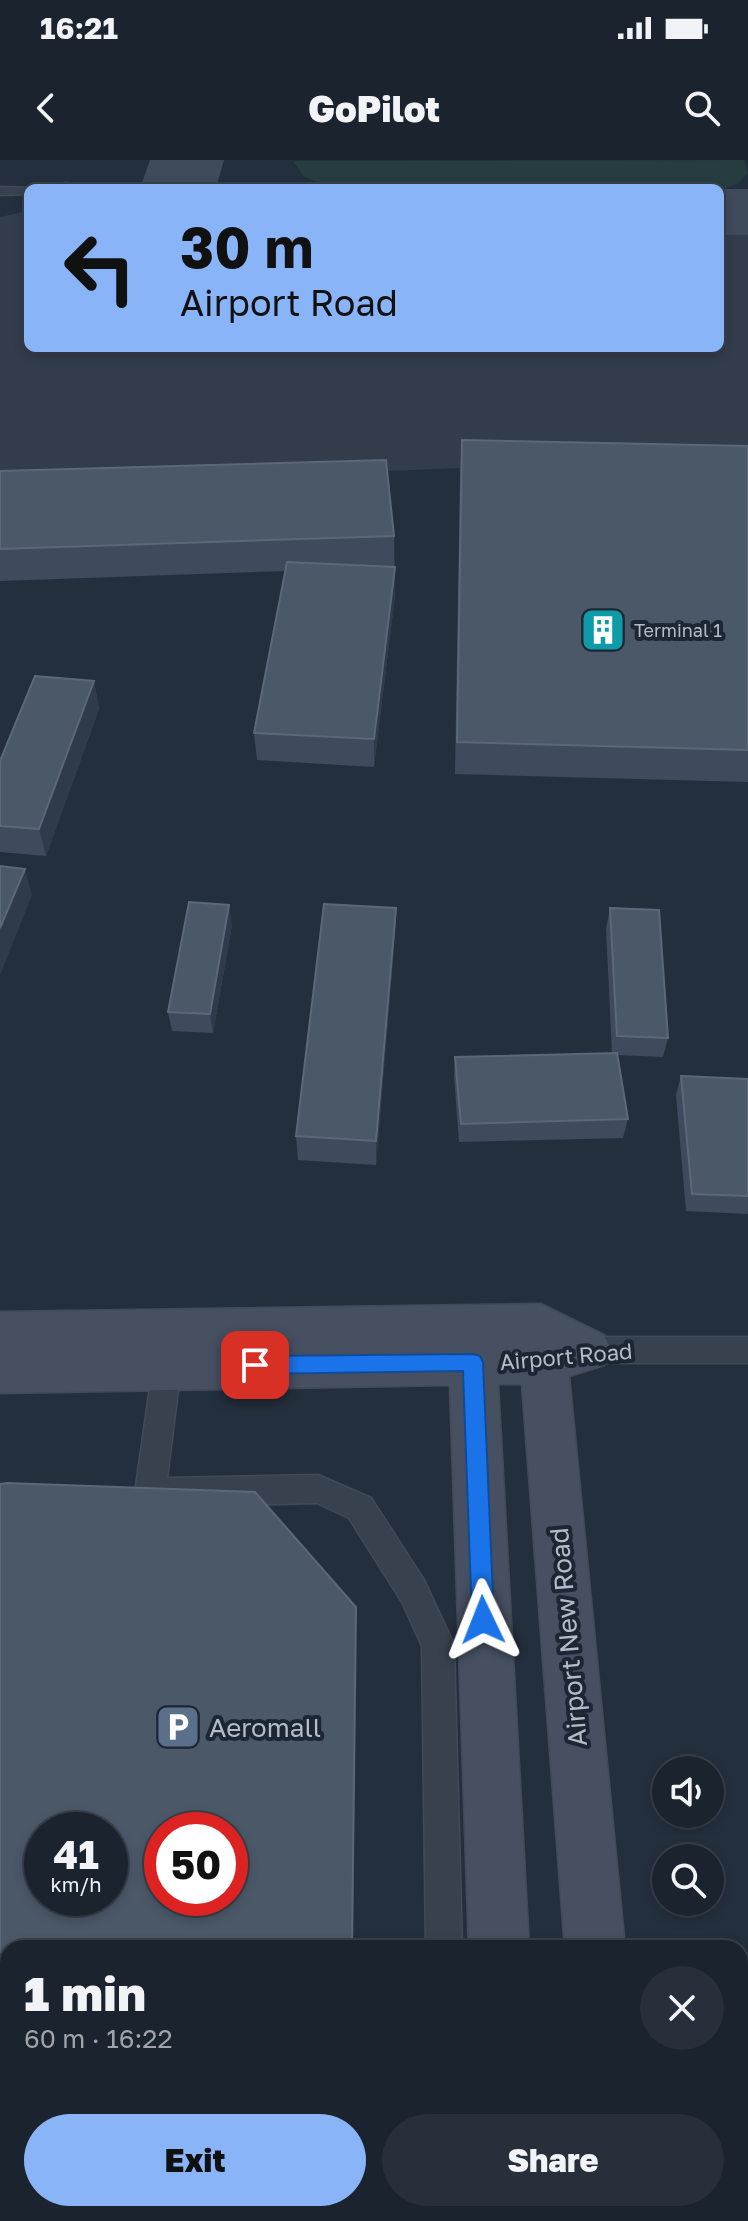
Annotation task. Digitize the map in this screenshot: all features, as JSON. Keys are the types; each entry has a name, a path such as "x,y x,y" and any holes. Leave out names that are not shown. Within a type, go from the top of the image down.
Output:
{"main road":[{"path":"0,1333 256,1348"},
{"path":"472,1344 499,1940"},
{"name":"Airport Road","path":"0,1371 167,1366 256,1348 472,1344 557,1346"},
{"name":"Airport New Road","path":"557,1346 594,1940"}],"lane":[{"path":"0,191 24,190"},
{"name":"Airport Road","path":"557,1346 748,1350"},
{"path":"167,1366 150,1493 318,1489 360,1508 413,1591 438,1645 444,1940"}],"shaded area":[{"path":"724,195 748,195 748,480 634,478 460,468 0,487 0,217 24,212 24,352 724,352"}],"green space":[{"path":"744,160 748,173 739,183 724,189 724,184 319,183 303,176 293,161"}],"building":[{"name":"Terminal 1","path":"462,440 748,446 748,750 457,742"},
{"path":"386,460 394,536 0,549 0,471"},
{"path":"287,562 395,567 374,739 254,733"},
{"path":"35,676 94,681 39,829 0,826 0,761"},
{"path":"0,866 25,869 0,928"},
{"path":"189,902 229,905 210,1014 168,1012"},
{"path":"324,904 396,908 376,1141 296,1136"},
{"path":"610,908 659,910 668,1038 617,1036"},
{"path":"617,1053 628,1119 461,1124 455,1057"},
{"path":"681,1076 748,1079 748,1196 692,1194"},
{"name":"Aeromall","path":"0,1484 255,1492 356,1607 352,1940 0,1940"}],"taxiway":[{"path":"179,184 187,160"},
{"path":"724,212 748,212"}],"place":[{"name":"Terminal 1","path":"603,630"},
{"name":"Aeromall","path":"178,1727"}],"route":[{"path":"255,1365 473,1362 483,1620"}]}
